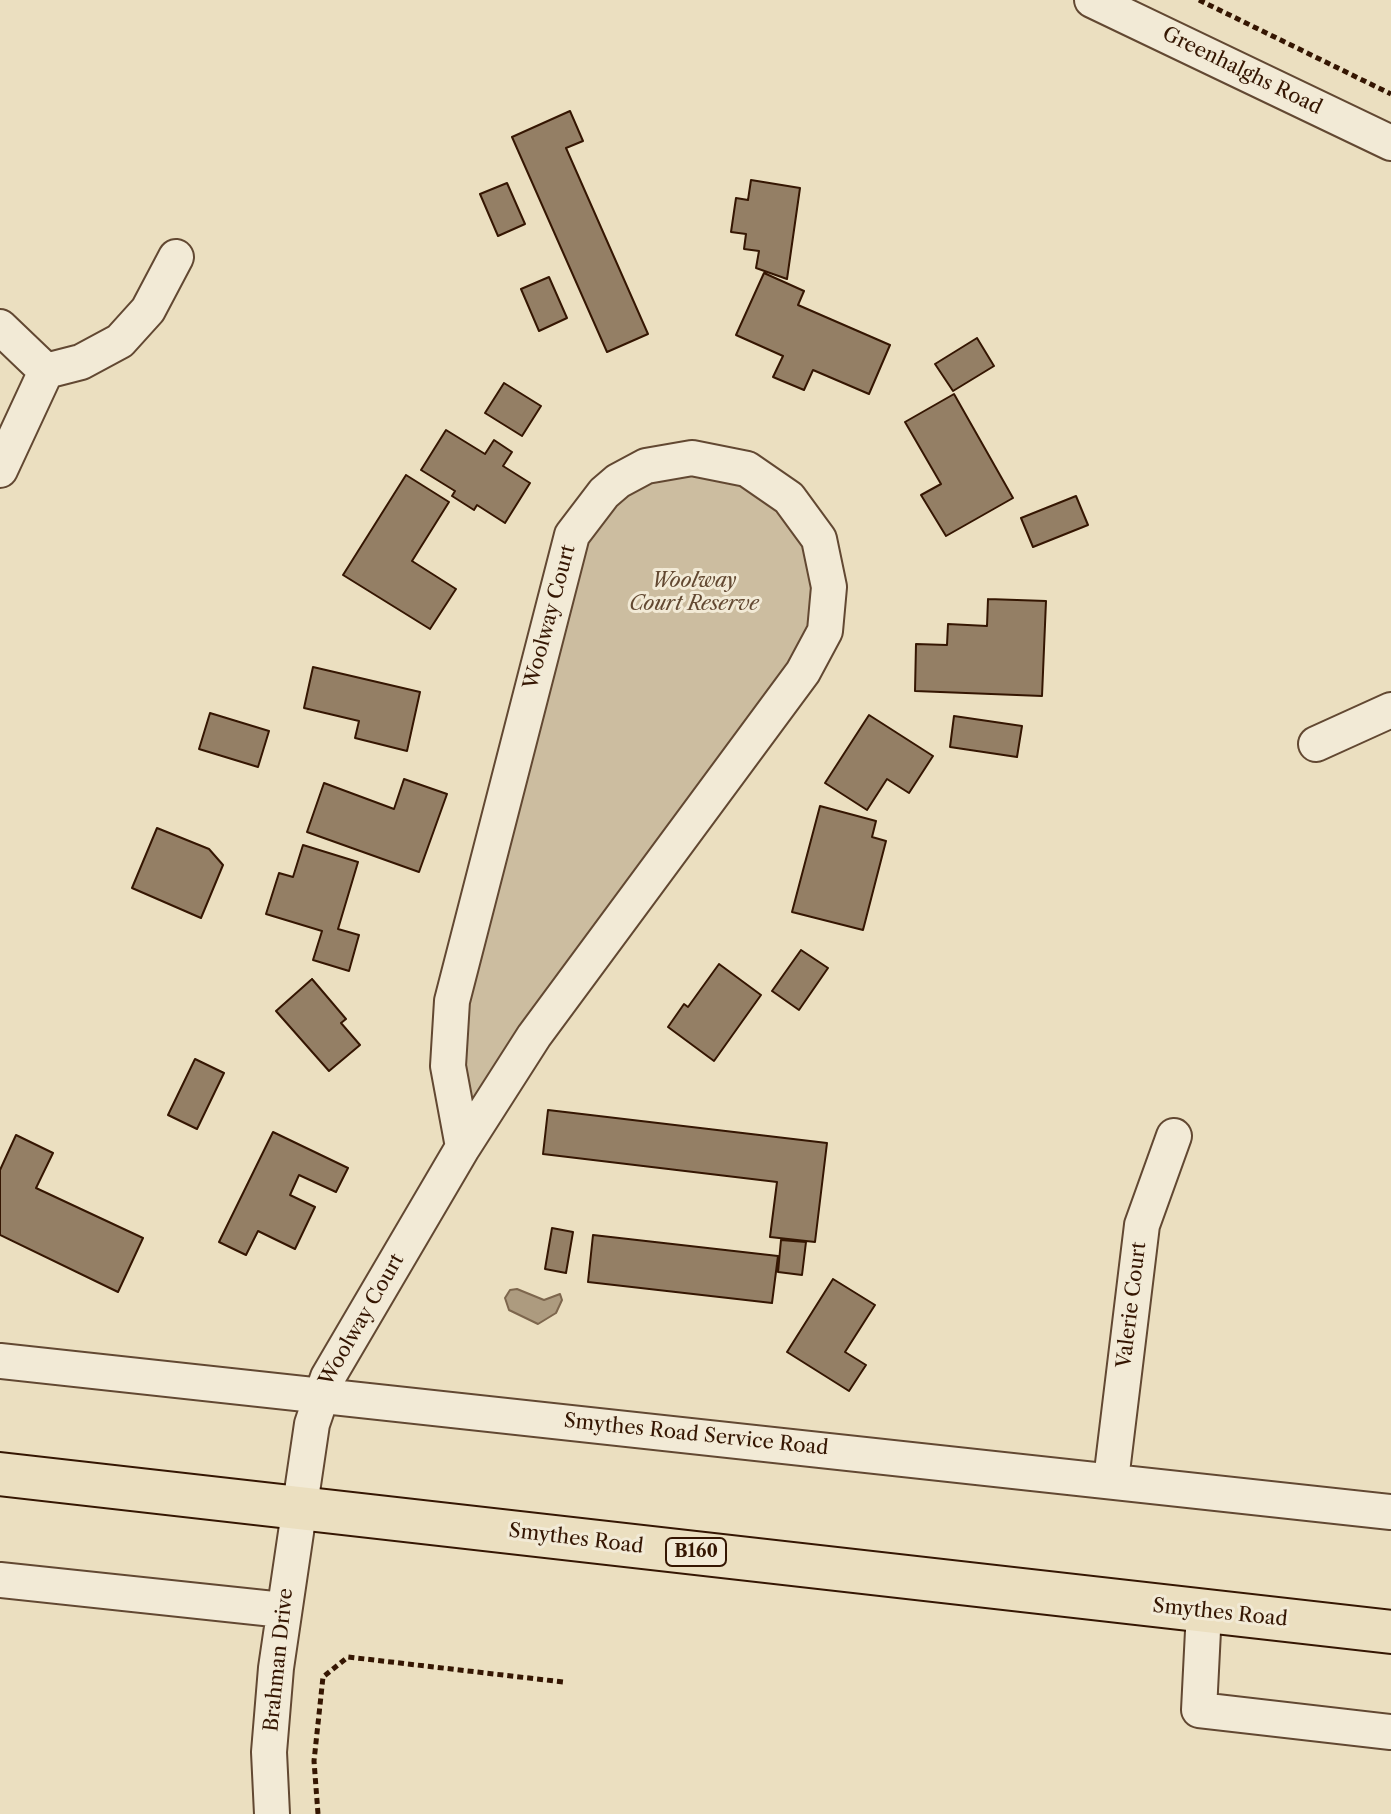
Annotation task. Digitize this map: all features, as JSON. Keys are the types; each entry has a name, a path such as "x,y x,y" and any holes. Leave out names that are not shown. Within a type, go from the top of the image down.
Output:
{"main road":[{"name":"Smythes Road","path":"0,1474 1391,1632"}],"street":[{"name":"Greenhalghs Road","path":"1092,0 1391,143"},
{"path":"46,371 81,362 120,341 143,318 176,257"},
{"path":"0,327 46,371"},
{"path":"0,470 46,371"},
{"name":"Woolway Court","path":"300,1507 312,1424 333,1366 463,1147 548,1016 820,645 828,612 829,587 819,539 789,498 747,469 692,458 646,466 618,481 604,493 572,535 452,1001 448,1066 463,1147"},
{"path":"1316,744 1391,710"},
{"name":"Valerie Court","path":"1111,1480 1142,1225 1174,1136"},
{"name":"Smythes Road Service Road","path":"0,1361 1391,1512"},
{"name":"Brahman Drive","path":"272,1814 269,1752 283,1610 300,1507"},
{"path":"0,1580 283,1610"},
{"path":"1204,1611 1199,1710 1391,1732"}],"path":[{"path":"1199,0 1391,94"},
{"path":"318,1814 314,1761 323,1677 348,1657 563,1682"}],"green space":[{"name":"Woolway Court Reserve","path":"707,470 764,492 805,540 816,581 809,637 480,1099 472,1102 465,1092 462,1020 588,533 637,484"}],"shaded area":[{"path":"517,1289 544,1300 560,1294 562,1300 556,1313 538,1324 509,1310 505,1298 510,1290"}],"building":[{"path":"570,111 583,141 566,148 648,334 607,352 512,137"},
{"path":"751,180 800,188 787,279 756,268 759,251 744,249 746,234 731,232 736,198 748,200"},
{"path":"507,183 525,224 498,236 480,194"},
{"path":"764,273 804,291 798,305 890,345 869,394 813,370 804,390 773,377 783,356 736,335"},
{"path":"549,277 567,318 539,331 521,289"},
{"path":"977,338 994,366 953,391 935,364"},
{"path":"504,383 541,406 522,436 485,413"},
{"path":"954,394 1013,498 946,536 921,495 941,484 905,422"},
{"path":"446,430 485,454 494,440 512,452 503,466 530,483 505,523 477,505 474,510 452,496 455,491 421,470"},
{"path":"406,475 449,502 412,561 456,589 430,629 343,575"},
{"path":"1076,496 1088,525 1033,547 1021,518"},
{"path":"988,599 1046,601 1042,696 915,691 916,644 947,645 948,624 987,626"},
{"path":"313,667 420,692 407,751 355,738 359,721 304,708"},
{"path":"210,713 269,731 258,767 199,749"},
{"path":"869,715 933,756 909,793 887,779 867,810 825,783"},
{"path":"954,716 1022,726 1017,757 950,747"},
{"path":"404,779 447,794 419,872 307,832 324,783 394,809"},
{"path":"820,806 876,821 872,837 886,841 863,930 792,912"},
{"path":"157,828 209,849 223,865 201,918 132,888"},
{"path":"303,845 358,862 338,929 359,935 349,971 313,960 322,931 266,914 279,873 293,877"},
{"path":"801,950 828,968 799,1010 772,991"},
{"path":"719,964 761,995 714,1061 668,1027 684,1004 688,1007"},
{"path":"312,979 346,1019 341,1023 360,1045 329,1071 276,1011"},
{"path":"195,1059 224,1073 197,1129 168,1115"},
{"path":"548,1110 827,1143 815,1242 770,1237 777,1182 543,1154"},
{"path":"273,1132 348,1168 336,1192 299,1175 290,1195 315,1207 295,1249 258,1231 246,1255 219,1242"},
{"path":"16,1135 53,1153 36,1188 143,1238 118,1292 0,1235 0,1170"},
{"path":"552,1228 573,1232 566,1273 545,1269"},
{"path":"593,1235 778,1256 772,1303 588,1282"},
{"path":"781,1240 806,1242 802,1275 778,1272"},
{"path":"833,1279 875,1305 845,1352 866,1365 849,1391 787,1352"}]}
